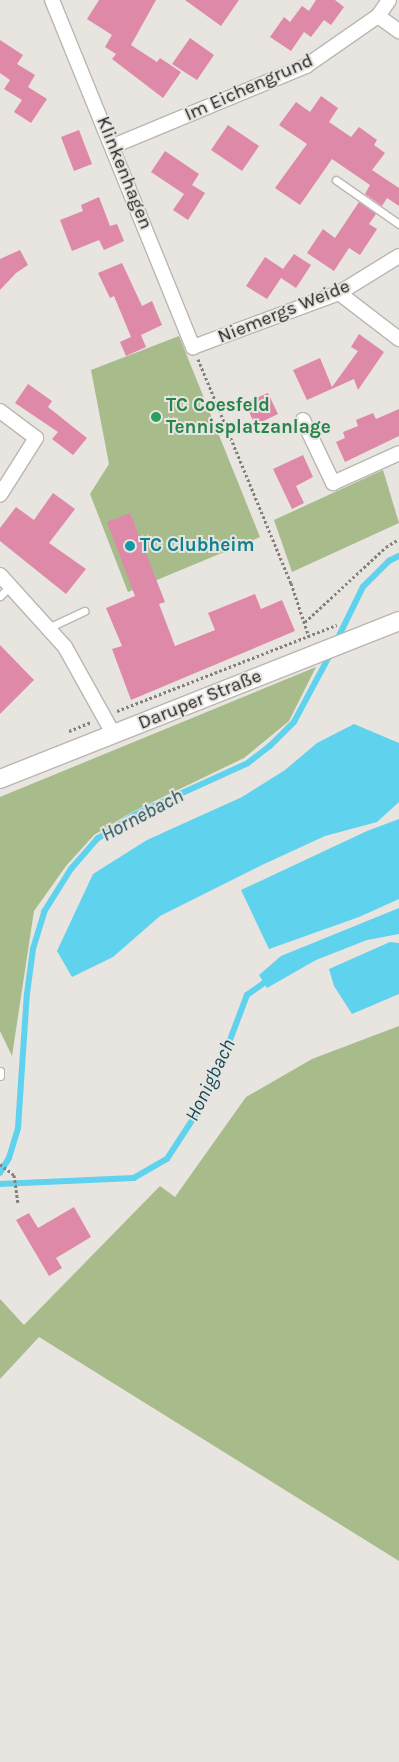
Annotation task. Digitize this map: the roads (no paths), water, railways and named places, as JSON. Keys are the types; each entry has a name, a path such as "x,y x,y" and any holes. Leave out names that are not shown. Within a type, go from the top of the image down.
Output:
{"street":[{"name":"Klinkenhagen","path":"52,0 113,146 193,347"},
{"name":"Im Eichengrund","path":"113,146 306,66 378,16 389,0"},
{"path":"378,16 399,32"},
{"name":"Niemergs Weide","path":"193,347 339,294 399,256"},
{"path":"339,294 399,339"},
{"path":"0,411 36,438 0,495"},
{"path":"303,420 333,483 399,453"},
{"path":"0,575 11,584 50,627 65,647 106,716 114,735"},
{"name":"Daruper Straße","path":"0,779 399,620"}],"lane":[{"path":"336,180 399,224"},
{"path":"0,596 11,584"},
{"path":"50,627 85,611"},
{"path":"0,1071 0,1076"}],"water":[{"path":"354,724 399,743 399,802 377,822 325,836 160,916 113,957 72,977 57,951 93,874 147,840 242,797 285,770 317,743"},
{"path":"399,819 399,899 359,917 269,949 241,890 367,831"},
{"path":"399,908 399,934 367,940 316,960 267,988 259,975 281,956"},
{"path":"390,942 399,943 399,994 352,1014 334,986 329,969"}],"waterway":[{"name":"Hornebach","path":"336,642 363,587 389,561 399,556"},
{"name":"Hornebach","path":"0,1173 9,1158 18,1128 27,994 33,949 44,912 71,869 97,839 134,815 248,763 270,746 294,722 331,653"},
{"name":"Honigbach","path":"0,1184 134,1178 167,1159 195,1116 224,1056 247,995 270,979"}],"place":[{"name":"TC Coesfeld Tennisplatzanlage","path":"156,417"},
{"name":"TC Clubheim","path":"130,546"}]}
